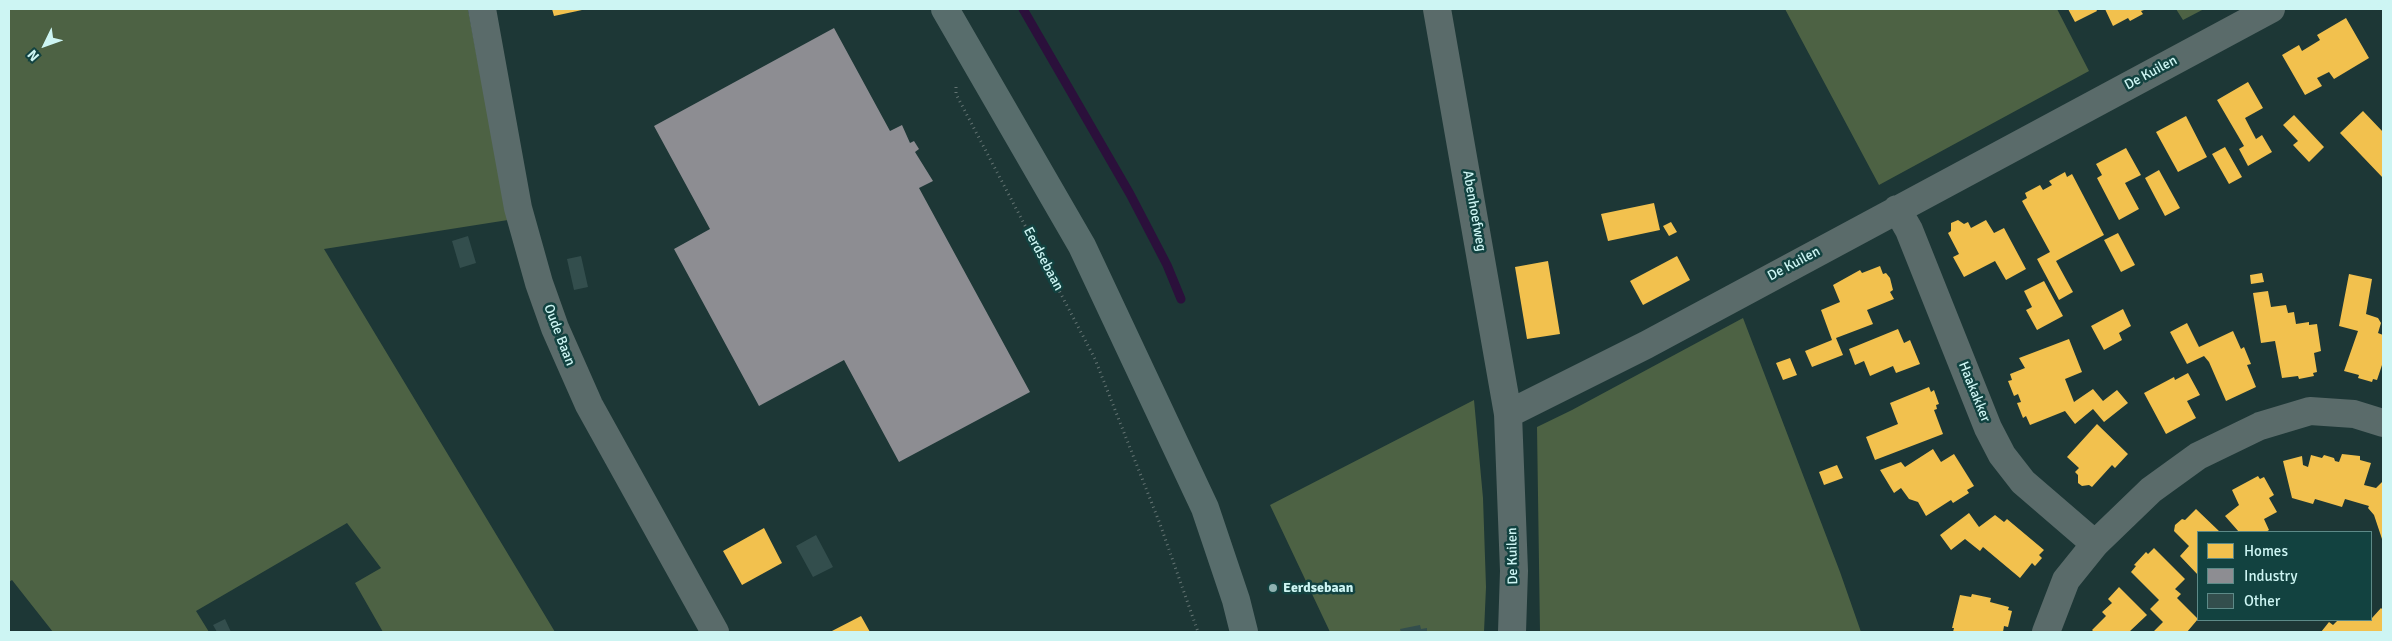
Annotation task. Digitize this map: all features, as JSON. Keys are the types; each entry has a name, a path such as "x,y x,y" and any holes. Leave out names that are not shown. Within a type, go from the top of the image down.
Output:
{"main road":[{"path":"945,9 1082,246 1205,508 1236,600 1244,632"},
{"path":"1236,600 1260,632"}],"street":[{"name":"Oude Baan","path":"482,9 518,208 539,283 555,328 589,405 715,632"},
{"name":"Abenhoefweg","path":"1437,9 1508,414"},
{"name":"De Kuilen","path":"1512,632 1514,571 1508,414 1646,345 2270,9"},
{"name":"Haakakker","path":"1897,209 1909,230 1988,428 2002,455 2023,482 2095,544"},
{"path":"2046,632 2066,580 2095,544 2151,490 2198,456 2260,426 2310,411 2354,414 2383,423"}],"path":[{"name":"Eerdsebaan","path":"956,84 956,94 1095,359 1160,524 1198,632"}],"green space":[{"path":"9,9 468,9 508,220 324,249 555,632 383,632 355,583 381,568 347,523 196,611 209,632 53,632 12,580 9,582"},
{"path":"1785,9 2057,9 2089,71 1879,185"},
{"path":"2176,9 2204,9 2183,20"},
{"path":"1743,318 1861,632 1540,632 1537,427"},
{"path":"1474,400 1483,498 1486,587 1484,632 1330,632 1270,505"}],"building: Homes":[{"path":"552,9 582,9 582,10 554,16"},
{"path":"2068,9 2096,9 2097,11 2075,22"},
{"path":"2105,9 2147,9 2141,11 2143,14 2130,21 2128,18 2113,26"},
{"path":"2346,18 2369,58 2334,79 2329,72 2317,78 2322,86 2305,95 2282,55 2299,45 2302,51 2320,40 2317,35"},
{"path":"2248,82 2263,108 2245,118 2256,139 2262,135 2272,152 2248,166 2239,149 2244,146 2217,100"},
{"path":"2363,111 2383,132 2383,178 2340,133"},
{"path":"2294,115 2324,147 2309,162 2293,145 2298,141 2283,125"},
{"path":"2186,116 2207,157 2178,172 2156,132"},
{"path":"2225,147 2242,177 2229,184 2212,154"},
{"path":"2126,148 2141,175 2125,183 2139,209 2119,220 2097,178 2102,175 2096,164"},
{"path":"2159,170 2180,208 2165,216 2145,178"},
{"path":"2065,172 2067,177 2072,174 2104,235 2056,261 2073,292 2059,300 2037,259 2050,252 2022,201 2027,198 2025,193 2040,185 2043,190 2052,185 2049,181"},
{"path":"1654,203 1660,230 1608,241 1601,214"},
{"path":"1958,220 1964,224 1968,222 1971,228 1986,220 1994,233 2004,228 2026,269 2006,280 1995,261 1964,277 1953,257 1959,254 1948,233 1951,231 1951,223"},
{"path":"1671,222 1677,232 1669,236 1663,226"},
{"path":"2118,233 2135,265 2121,272 2104,240"},
{"path":"1677,256 1690,280 1643,305 1630,281"},
{"path":"1548,261 1560,334 1527,339 1515,267"},
{"path":"1880,266 1883,274 1886,273 1890,278 1893,290 1890,292 1894,299 1867,310 1873,324 1836,338 1843,355 1812,367 1805,351 1832,340 1821,310 1840,302 1833,285 1860,270 1862,273"},
{"path":"2262,273 2264,282 2251,284 2250,275"},
{"path":"2349,274 2372,279 2366,314 2378,318 2381,323 2378,333 2383,335 2383,362 2377,380 2373,379 2372,382 2358,378 2359,375 2344,371 2358,331 2339,326"},
{"path":"2044,281 2063,316 2037,330 2026,310 2032,307 2024,291"},
{"path":"2268,291 2271,307 2286,305 2288,313 2294,312 2296,324 2309,322 2309,325 2317,324 2321,351 2314,353 2317,372 2313,373 2314,376 2299,379 2298,376 2282,378 2275,341 2261,343 2253,293"},
{"path":"2123,309 2131,326 2119,333 2122,340 2104,350 2091,326"},
{"path":"2187,323 2199,347 2233,331 2241,349 2244,347 2251,364 2247,365 2256,387 2226,401 2209,362 2204,356 2187,364 2170,332"},
{"path":"1898,329 1904,343 1910,340 1920,364 1896,373 1893,366 1870,376 1864,361 1855,365 1849,349"},
{"path":"2069,339 2082,372 2065,379 2074,402 2093,389 2103,401 2117,390 2128,403 2104,422 2093,409 2075,424 2065,411 2030,425 2026,416 2023,418 2017,403 2021,402 2018,394 2014,396 2008,381 2012,380 2010,374 2025,368 2019,358"},
{"path":"1790,358 1797,375 1783,380 1776,363"},
{"path":"2188,373 2200,395 2187,401 2196,418 2166,434 2144,393 2174,377 2175,380"},
{"path":"1929,387 1931,392 1934,390 1939,404 1936,405 1937,409 1934,410 1943,434 1875,460 1866,437 1898,424 1890,403"},
{"path":"2097,424 2128,454 2115,468 2112,465 2092,487 2089,485 2082,486 2078,483 2078,475 2075,472 2079,468 2067,457"},
{"path":"1933,449 1941,462 1954,454 1974,486 1967,490 1969,493 1953,503 1951,500 1926,516 1918,502 1909,499 1901,488 1894,493 1880,470 1901,462 1905,467"},
{"path":"2342,454 2360,456 2360,460 2371,463 2364,485 2376,488 2383,481 2383,542 2374,515 2368,508 2369,506 2345,499 2342,507 2315,499 2313,504 2292,498 2283,461 2302,456 2303,465 2308,467 2311,455 2322,458 2324,455 2334,458 2335,461 2339,462"},
{"path":"1837,465 1843,478 1824,485 1819,472"},
{"path":"2258,476 2260,479 2264,477 2274,495 2269,498 2277,512 2264,519 2269,530 2238,531 2225,516 2239,505 2232,490"},
{"path":"2196,509 2219,531 2197,531 2197,574 2180,556 2189,546 2174,531 2175,525 2182,519 2185,520"},
{"path":"1969,513 1979,527 1995,515 2004,522 2007,519 2044,550 2039,555 2042,558 2035,566 2032,563 2020,578 1983,547 1980,551 1965,539 1951,550 1940,535"},
{"path":"764,528 782,563 742,585 723,551"},
{"path":"2154,548 2185,579 2175,589 2181,594 2177,598 2197,618 2187,632 2153,632 2163,622 2150,609 2159,600 2131,572 2136,566 2134,565 2146,552 2148,554"},
{"path":"2119,587 2147,615 2129,632 2094,632 2092,630 2106,616 2102,612 2112,603 2108,599"},
{"path":"1972,594 1991,598 1990,602 2009,607 2008,610 2012,611 2008,627 2004,626 2003,632 1953,632 1954,628 1952,628 1960,595 1971,597"},
{"path":"2381,608 2383,610 2383,632 2321,632 2329,622 2333,625 2337,621 2372,621 2372,618"},
{"path":"861,616 870,632 830,632"}],"building: Industry":[{"path":"834,28 890,131 902,125 910,143 914,141 919,149 915,152 933,181 919,188 1030,392 899,462 844,360 759,406 674,249 710,229 654,126"}],"building: Other":[{"path":"468,236 476,263 460,268 452,241"},
{"path":"581,256 588,287 574,290 567,259"},
{"path":"816,535 833,567 813,577 796,546"},
{"path":"225,619 231,632 217,632 213,625"},
{"path":"1420,625 1421,629 1427,628 1427,632 1401,632 1400,629"}],"waterway":[{"path":"1023,9 1130,194 1167,265 1181,299"}],"place":[{"name":"Eerdsebaan","path":"1273,588"}]}
